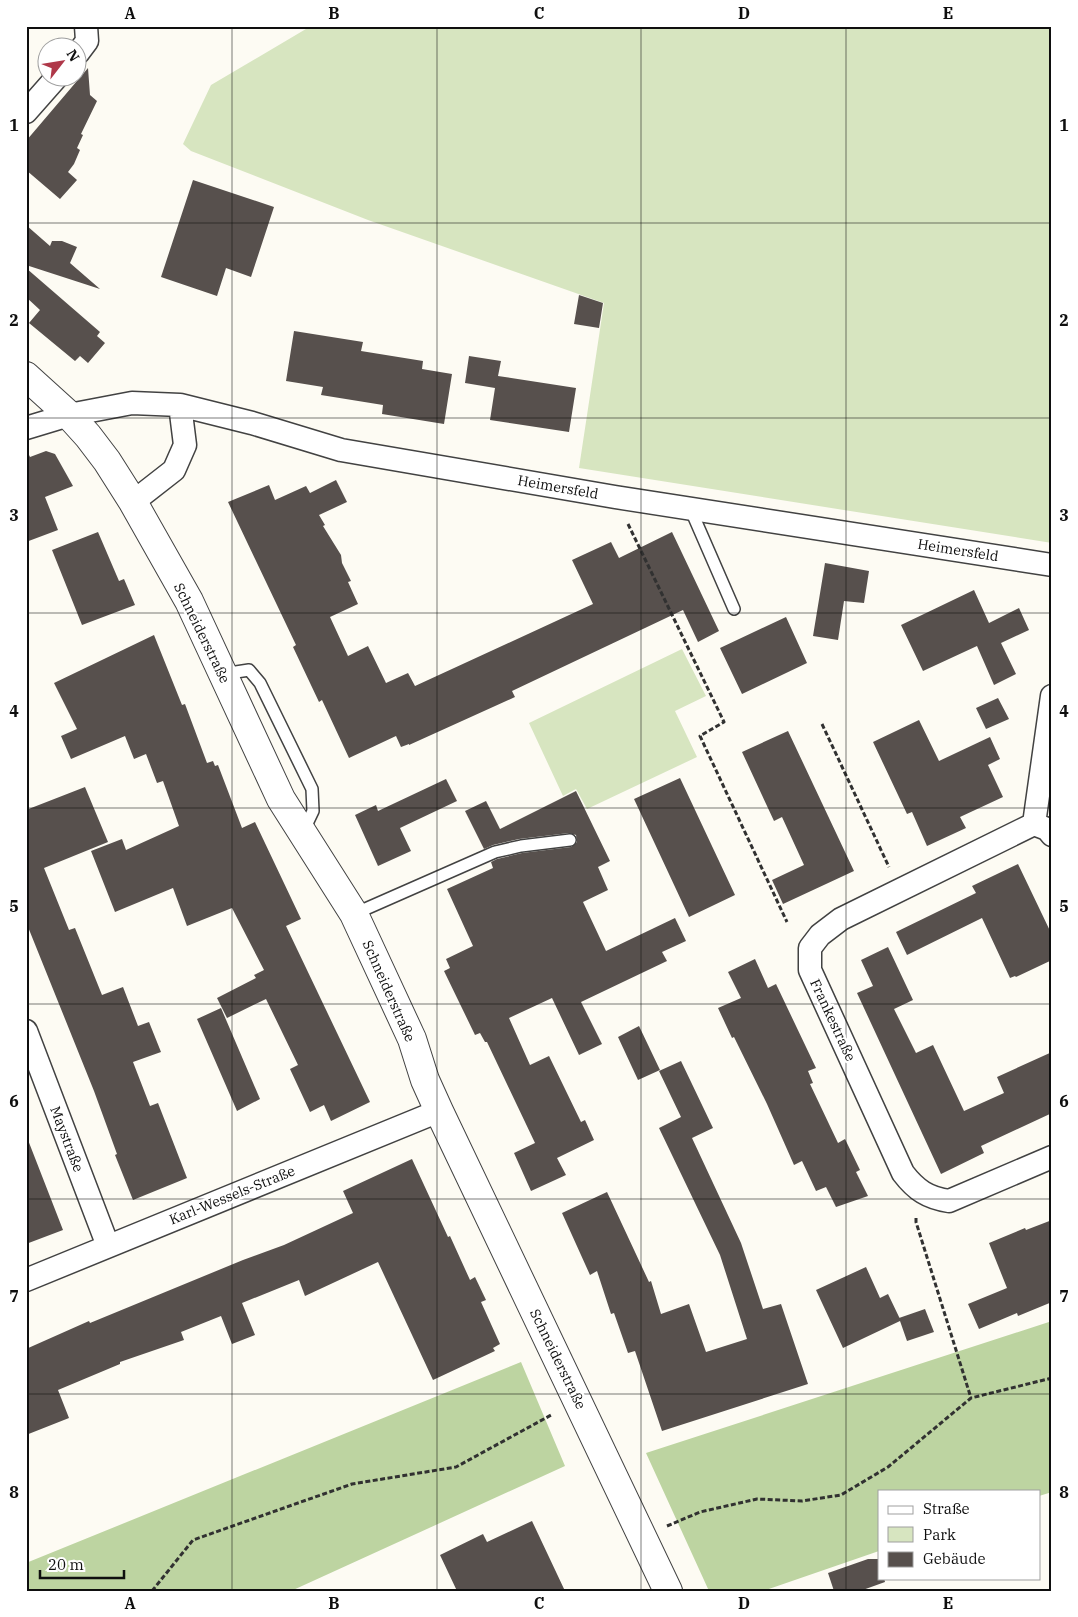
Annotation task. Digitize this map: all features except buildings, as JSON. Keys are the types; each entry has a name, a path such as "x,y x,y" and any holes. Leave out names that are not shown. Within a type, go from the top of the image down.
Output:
{"street":[{"path":"69,26 81,38"},
{"path":"26,112 47,88"},
{"name":"Schneiderstraße","path":"26,376 88,436 133,502 189,601 281,799 354,914 408,1031 425,1080 668,1591"},
{"name":"Heimersfeld","path":"26,428 68,416 132,403 180,405 252,423 341,450 615,497 1052,565"},
{"path":"133,502 174,470 185,445 180,405"},
{"name":"Frankestraße","path":"921,1193 904,1173 810,970 810,948 820,935 840,919 899,890 1043,829 1052,696"},
{"name":"Maystraße","path":"26,1031 108,1246"},
{"name":"Karl-Wessels-Straße","path":"26,1280 439,1110"},
{"path":"921,1193 934,1199 949,1201 1052,1157"}],"lane":[{"path":"690,508 734,609"},
{"path":"354,914 495,852 521,846 570,840"}],"path":[{"path":"615,497 724,722 700,736 787,922"},
{"path":"822,724 899,890"},
{"path":"921,1193 916,1222 971,1398"},
{"path":"631,1514 667,1526 700,1512 756,1499 802,1500 841,1495 888,1467 971,1398 1052,1378"},
{"path":"152,1591 193,1540 352,1484 456,1467 578,1400"}],"green space":[{"path":"311,26 1052,26 1052,543 579,468 604,303 368,220 191,151 183,144 211,85"},
{"path":"682,649 706,696 675,711 697,757 587,809 576,789 563,796 529,723"},
{"path":"1052,1321 1052,1492 1040,1496 1040,1490 878,1490 878,1551 763,1591 709,1591 646,1453"},
{"path":"521,1362 565,1466 291,1591 26,1591 26,1563"}]}
